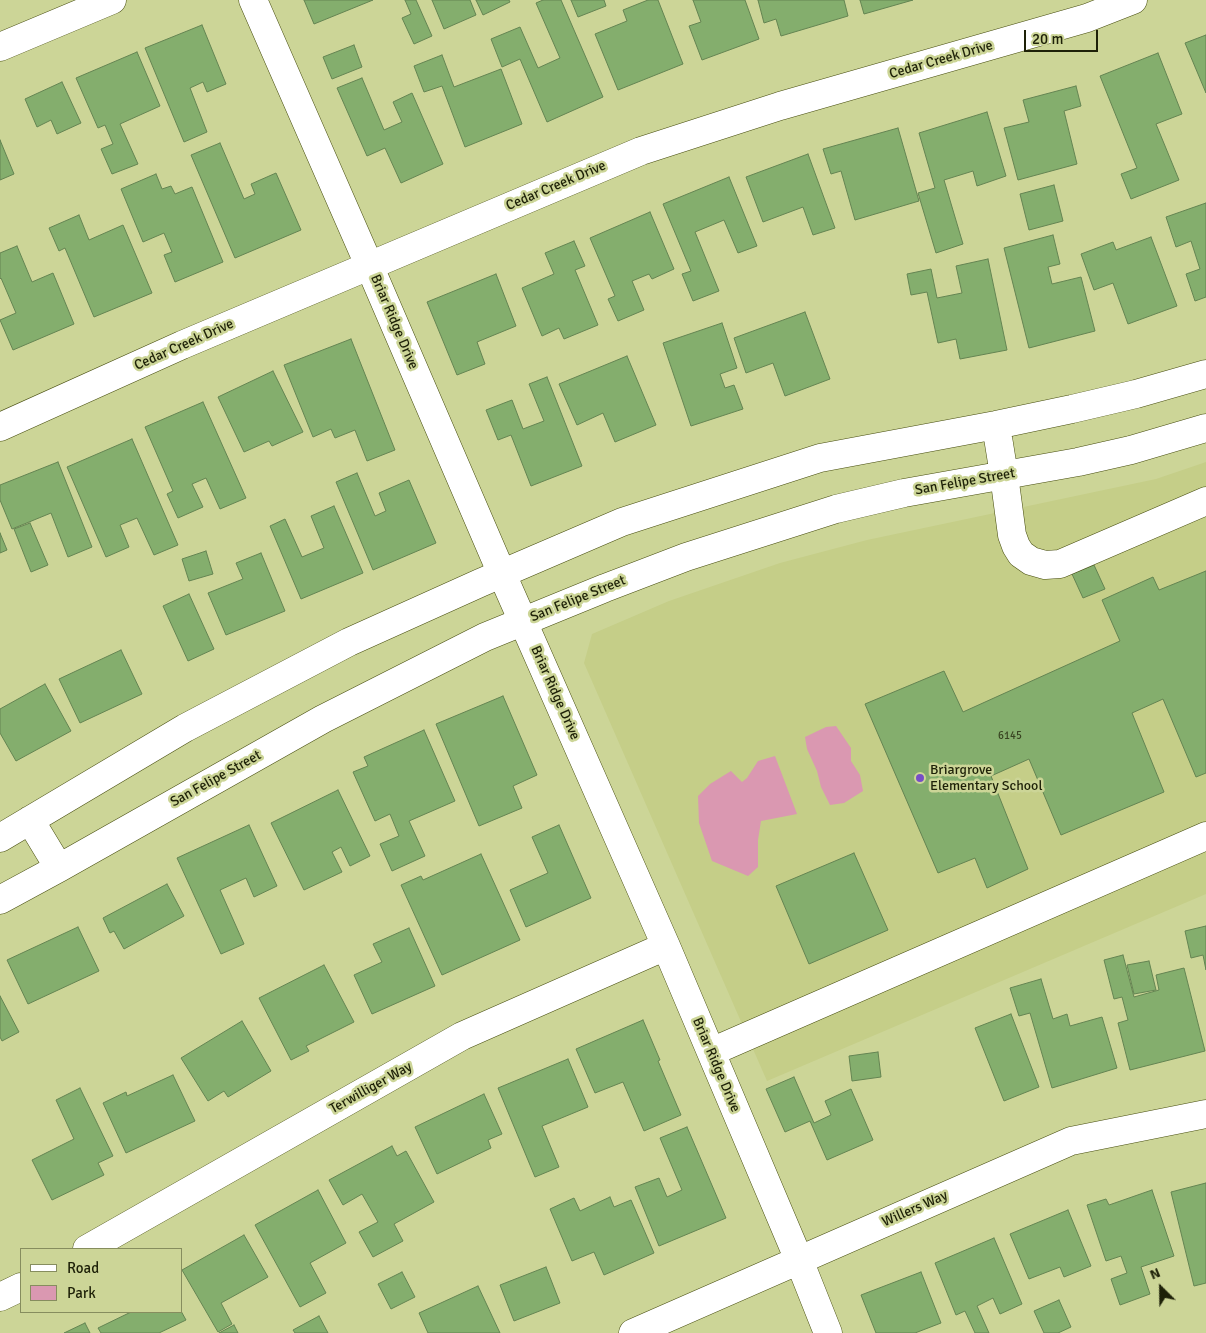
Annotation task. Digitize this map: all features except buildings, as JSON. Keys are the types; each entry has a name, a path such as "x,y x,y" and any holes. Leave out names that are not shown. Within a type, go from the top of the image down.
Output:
{"street":[{"path":"0,47 112,0"},
{"name":"Briar Ridge Drive","path":"253,0 666,946 828,1333"},
{"name":"Cedar Creek Drive","path":"0,427 182,345 641,151 780,106 1088,18 1133,0"},
{"path":"0,838 185,728 332,651 622,522 820,458 996,425 1136,394 1206,374"},
{"path":"996,425 1012,535 1021,554 1031,561 1045,566 1060,564 1206,501"},
{"name":"San Felipe Street","path":"0,900 323,719 485,637 686,557 836,509 904,493 1087,460 1131,450 1206,428"},
{"path":"30,820 59,868"},
{"path":"711,1052 1206,836"},
{"name":"Terwilliger Way","path":"89,1248 462,1036 666,946"},
{"name":"Willers Way","path":"632,1333 1071,1141 1206,1114"},
{"path":"0,1297 20,1287"}],"shaded area":[{"name":"Briargrove Elementary School","path":"1206,462 1206,894 767,1081 584,663 592,634 669,601 780,563 867,540 1156,479"}],"green space":[{"path":"836,726 851,748 851,761 860,775 863,791 844,803 830,805 807,749 805,737 826,727"},
{"path":"775,756 797,814 761,821 758,840 758,867 748,876 712,861 699,823 698,796 710,784 731,771 742,782 747,778 758,761"}],"place":[{"name":"Briargrove Elementary School","path":"920,778"}]}
